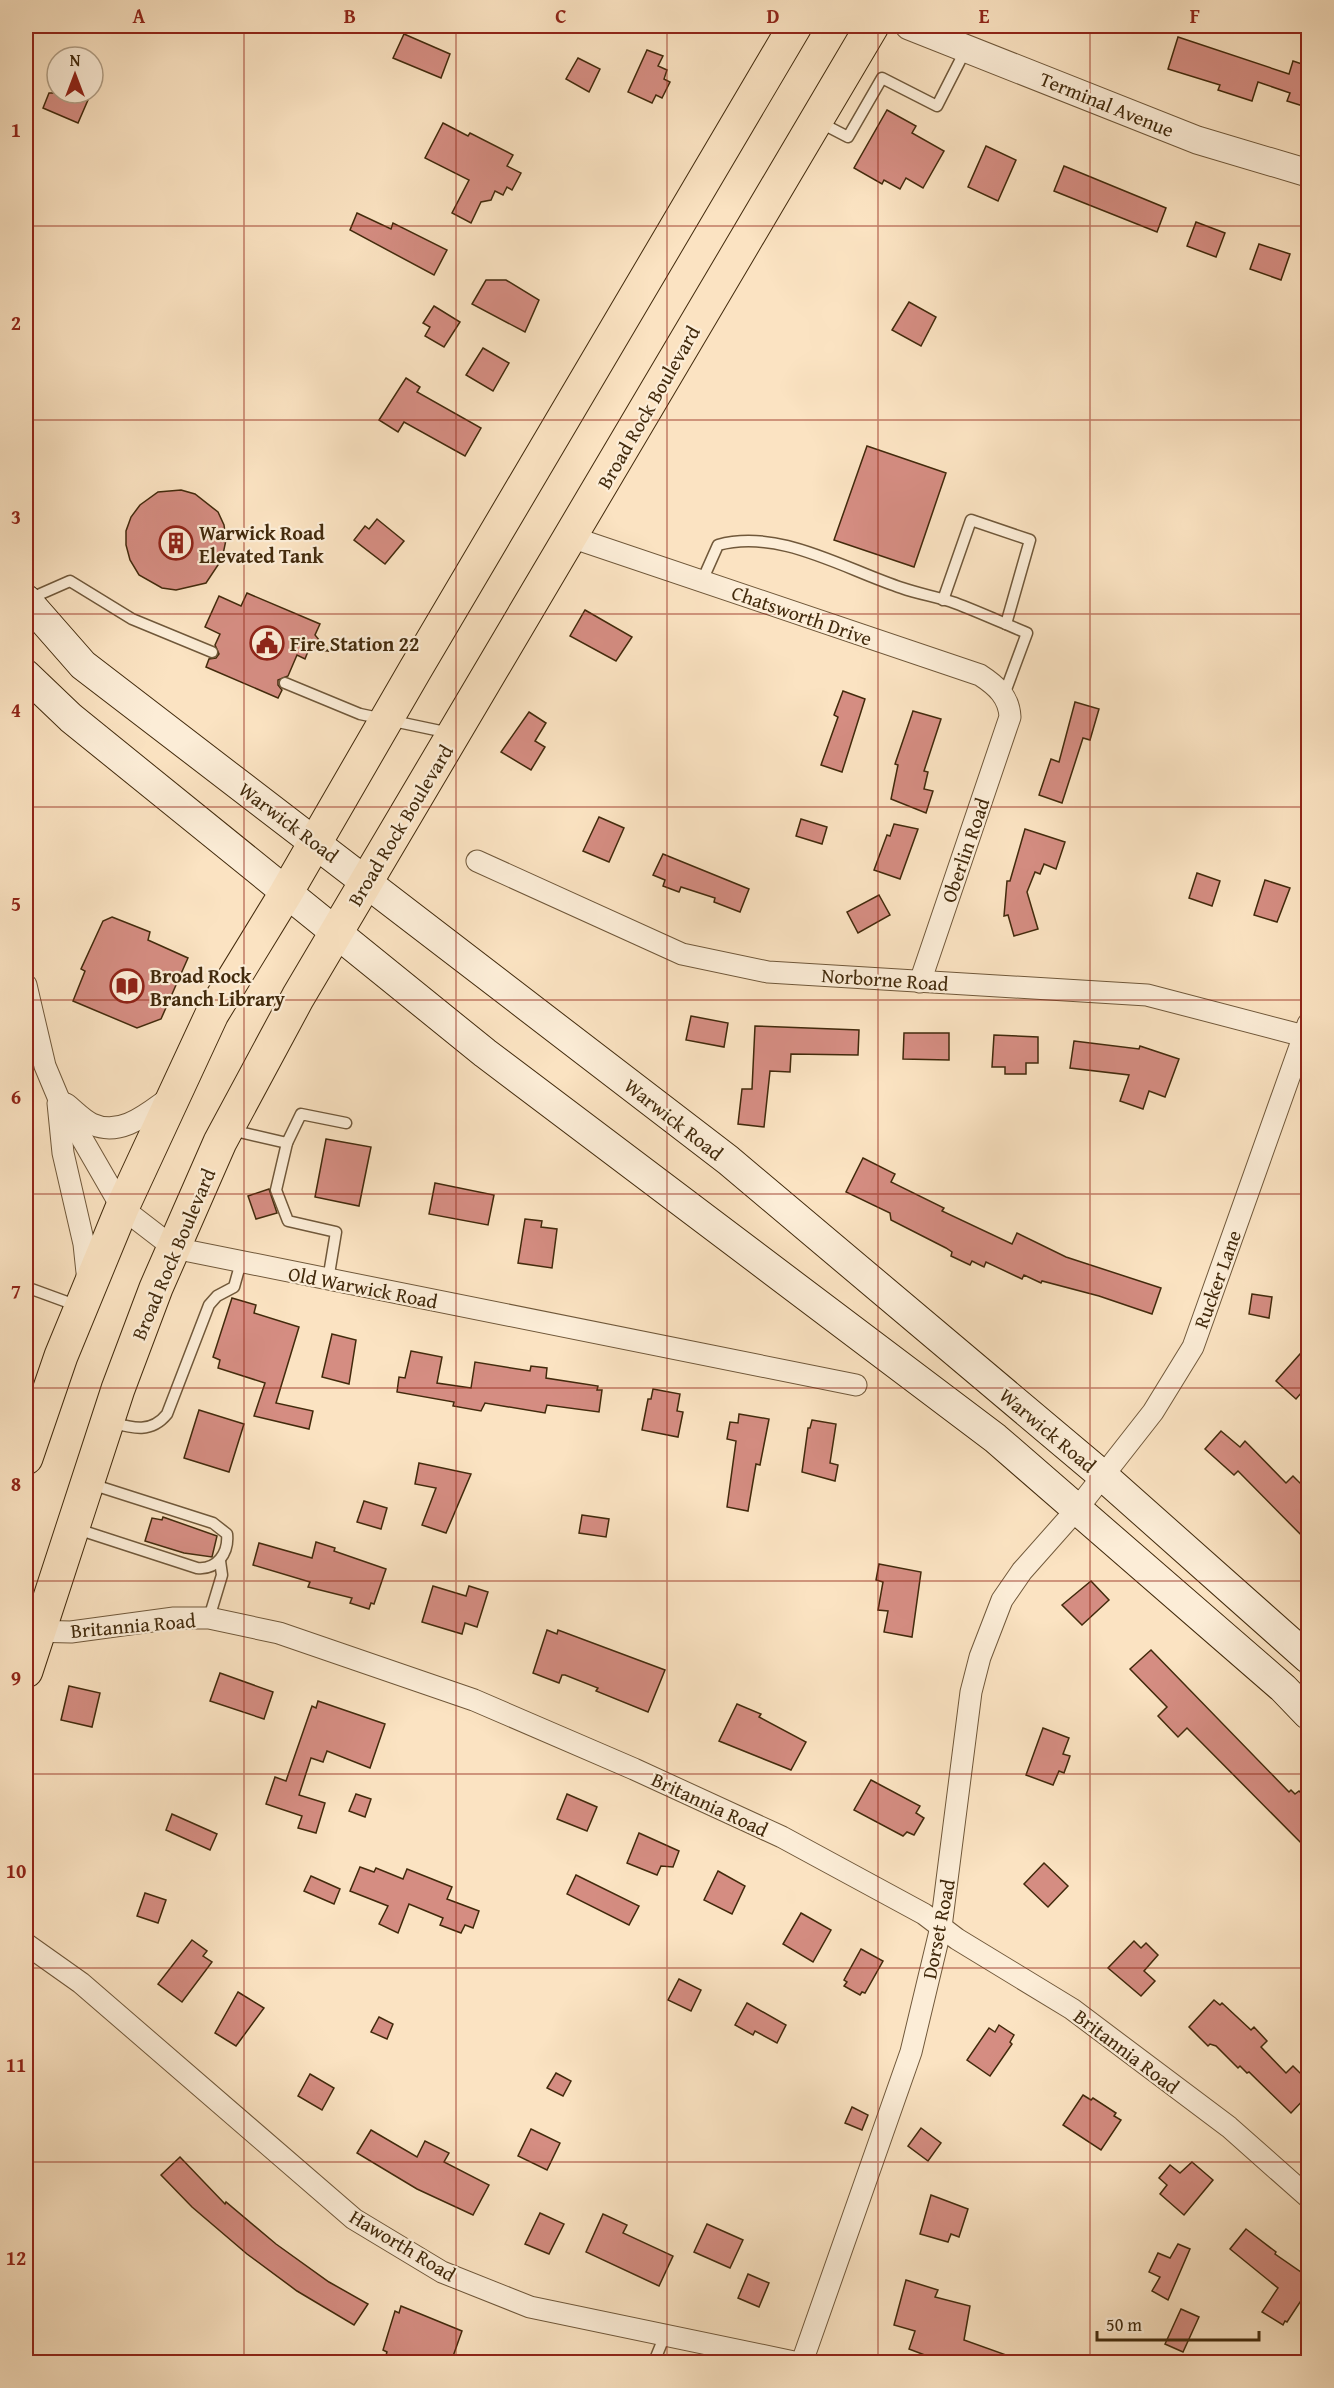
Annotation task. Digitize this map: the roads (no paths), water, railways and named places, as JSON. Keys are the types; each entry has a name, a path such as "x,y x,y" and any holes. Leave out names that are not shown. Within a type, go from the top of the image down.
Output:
{"main road":[{"path":"26,1458 40,1401 172,1095 212,1014 286,893 795,26"},
{"name":"Broad Rock Boulevard","path":"26,1671 32,1631 156,1287 227,1130 336,933 872,26"},
{"name":"Warwick Road","path":"26,600 83,665 315,843 367,880 728,1160 1102,1475 1308,1658"},
{"name":"Warwick Road","path":"26,675 71,718 485,1053 995,1438 1275,1681 1308,1714"}],"street":[{"name":"Terminal Avenue","path":"909,26 1197,140 1308,173"},
{"name":"Chatsworth Drive","path":"571,537 980,675 992,682 1004,695"},
{"name":"Oberlin Road","path":"920,982 1010,717 1010,706 1004,695"},
{"name":"Norborne Road","path":"477,861 682,954 768,972 1148,995 1307,1034"},
{"name":"Old Warwick Road","path":"26,985 45,1066 58,1097 122,1208 174,1248 856,1385"},
{"name":"Rucker Lane","path":"1077,1509 1154,1412 1193,1347 1307,1034"},
{"path":"58,1097 92,1124 108,1127 124,1126 136,1121 172,1095"},
{"path":"58,1097 63,1154 84,1245 85,1297"},
{"name":"Dorset Road","path":"802,2362 911,2052 941,1927 971,1692 980,1657 1002,1600 1022,1571 1077,1509"},
{"name":"Britannia Road","path":"32,1631 71,1632 174,1618 209,1618 279,1633 474,1700 782,1837 924,1914 1071,2009 1229,2127 1308,2197"},
{"name":"Haworth Road","path":"26,1944 81,1983 354,2219 442,2272 530,2307 794,2362"}],"lane":[{"path":"816,121 848,137 882,78 937,106 966,49"},
{"path":"943,600 971,520 1029,540 1006,624"},
{"path":"702,582 718,545 738,539 760,540 804,552 902,588 943,600 1027,633 1004,695"},
{"path":"26,600 70,581 132,620 212,652"},
{"path":"285,683 360,714 453,734"},
{"path":"328,1280 336,1232 288,1221 276,1190 287,1143 301,1114 345,1123"},
{"path":"227,1130 287,1143"},
{"path":"107,1421 142,1429 162,1421 167,1414 209,1305 234,1287 241,1262"},
{"path":"26,1287 85,1297"},
{"path":"86,1482 218,1526 227,1534 220,1561 222,1575 209,1618"},
{"path":"71,1527 191,1567 211,1568 220,1561"},
{"path":"654,2362 665,2336"}],"place":[{"name":"Warwick Road Elevated Tank","path":"176,543"},
{"name":"Fire Station 22","path":"267,643"},
{"name":"Broad Rock Branch Library","path":"127,986"}]}
